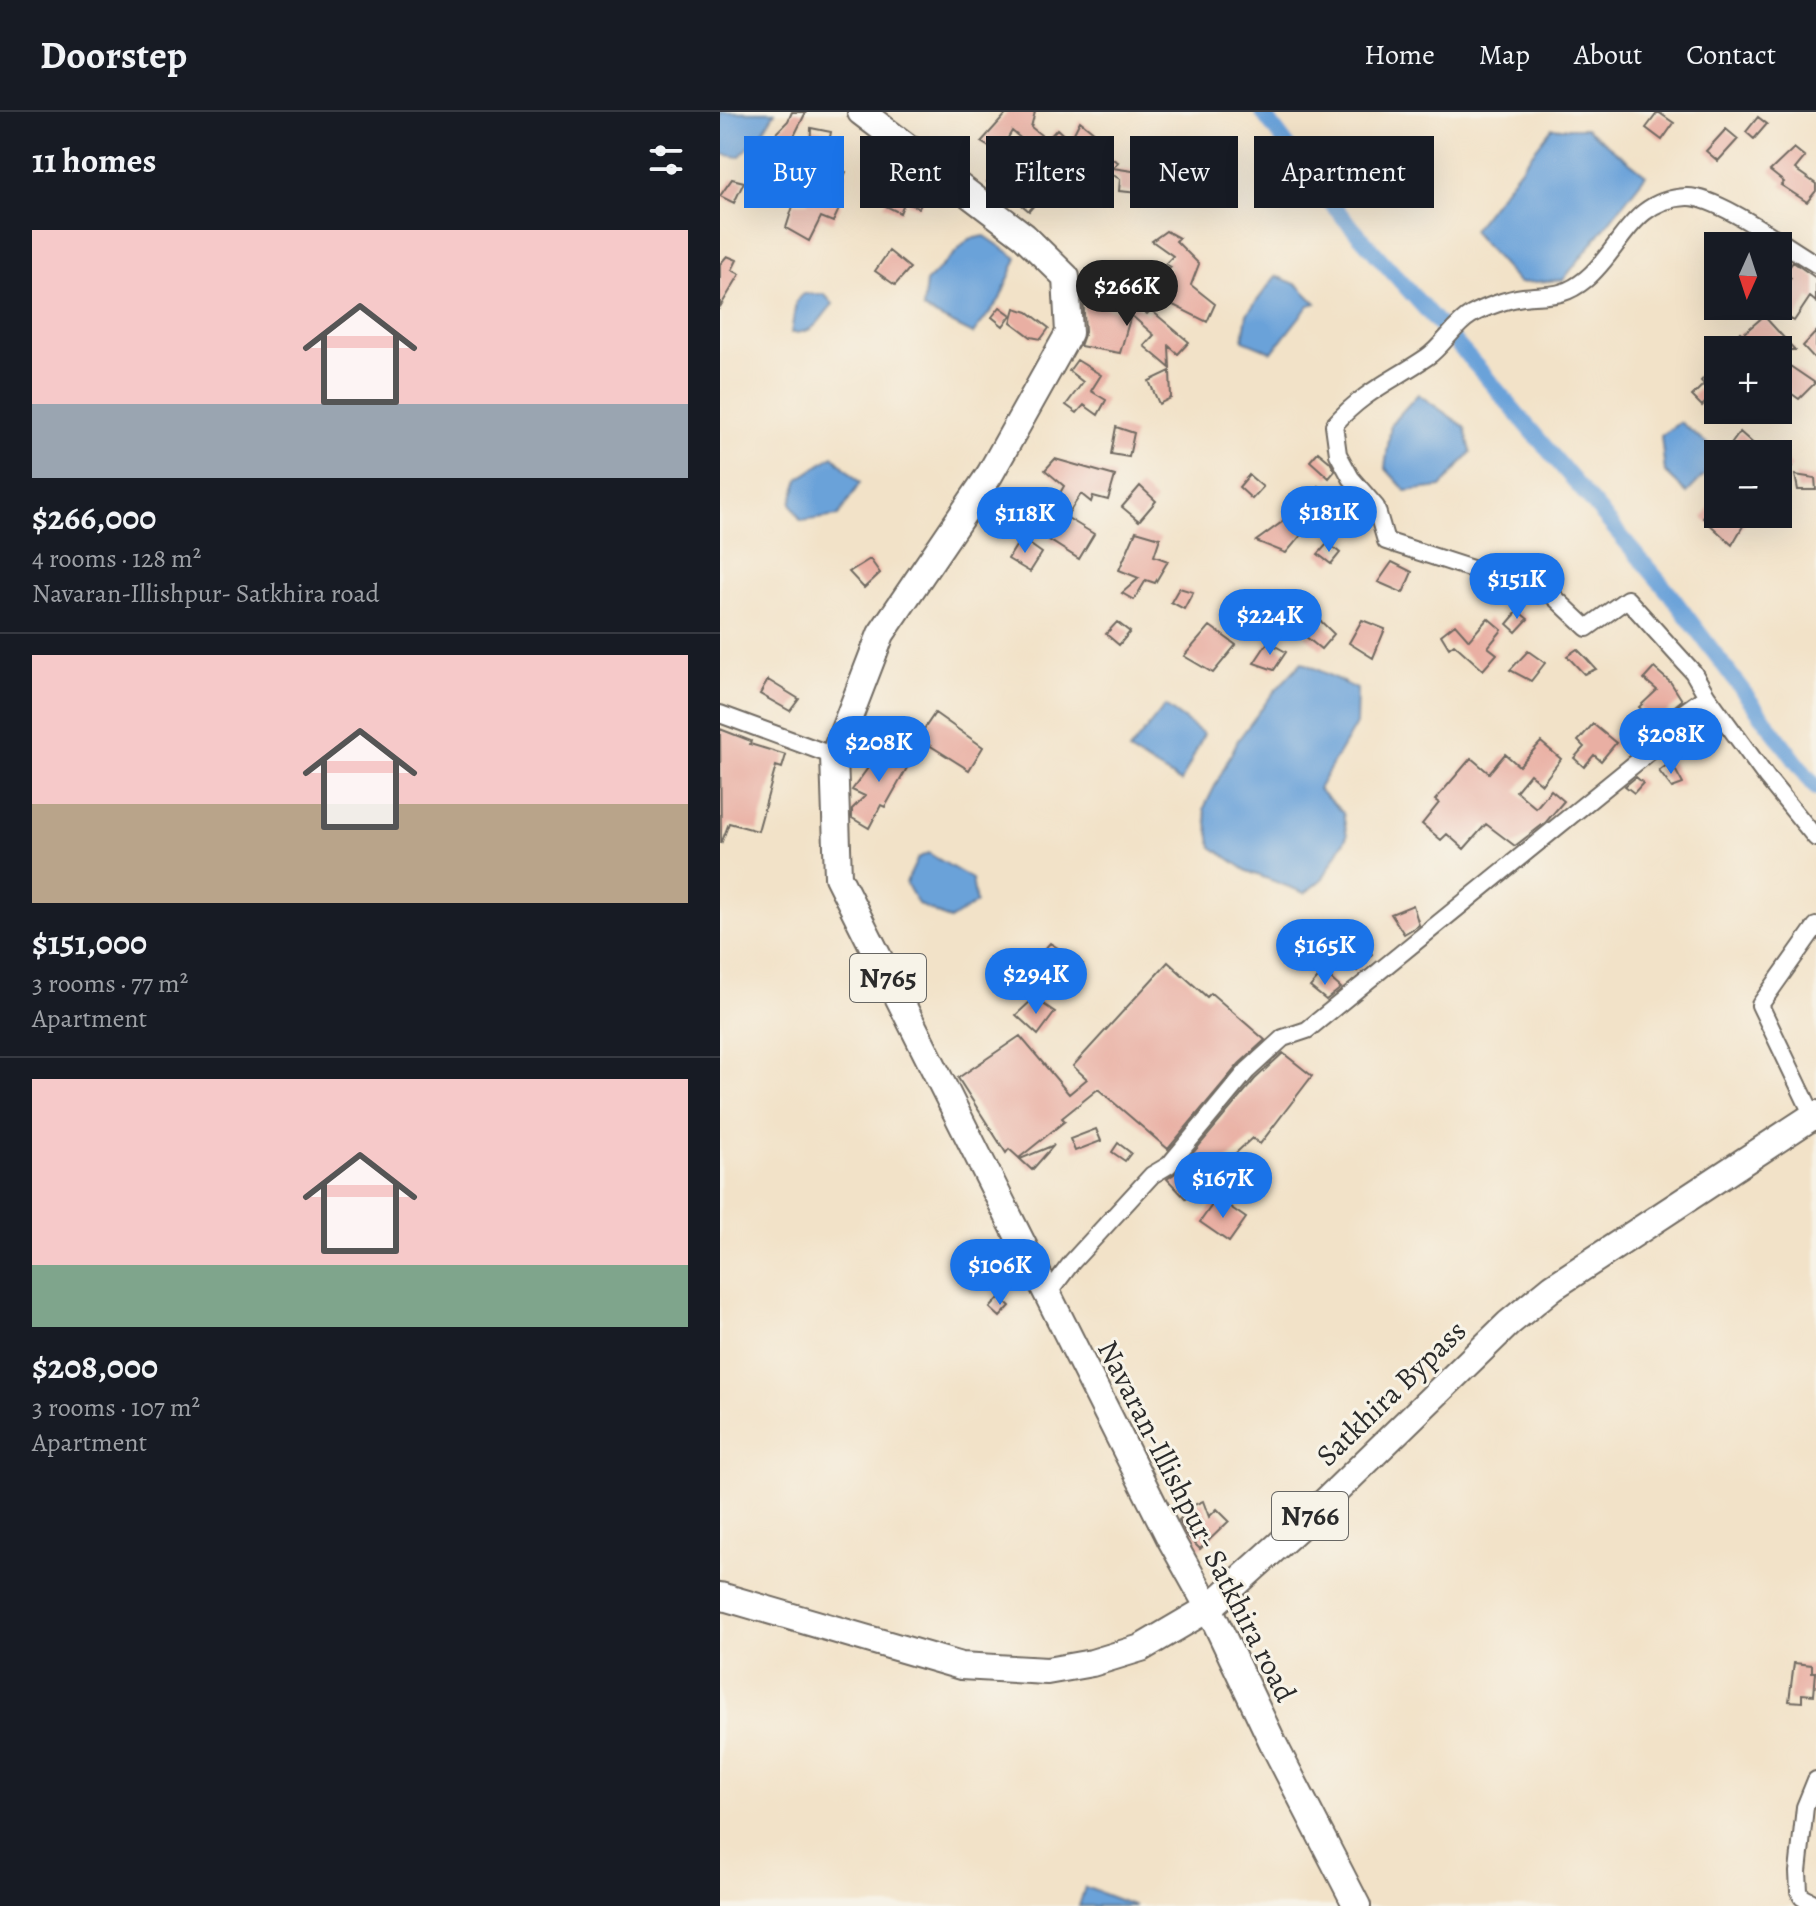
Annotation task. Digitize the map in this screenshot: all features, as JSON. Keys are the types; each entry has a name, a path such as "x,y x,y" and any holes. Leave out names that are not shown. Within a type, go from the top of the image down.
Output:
{"highway":[{"name":"Navaran-Illishpur- Satkhira road","path":"861,112 1024,236 1066,277 1069,333 990,474 881,634 834,756 838,877 1357,1906"},
{"name":"Satkhira Bypass","path":"720,1596 961,1666 1047,1671 1092,1663 1141,1648 1209,1608 1302,1524 1520,1314 1553,1287 1815,1117"}],"street":[{"path":"1816,264 1712,202 1687,197 1660,203 1637,216 1586,279 1556,296 1521,297 1470,315 1429,356 1364,397 1334,425 1338,454 1351,478 1376,507 1386,541 1552,595 1587,628 1627,599 1693,672 1767,778 1816,838"},
{"path":"1047,1295 1072,1262 1152,1175 1169,1165 1247,1071 1283,1038 1307,1030 1393,962 1648,753 1658,734 1707,696"},
{"path":"720,714 834,756"},
{"path":"1815,1117 1760,1005 1816,926"},
{"path":"1816,1780 1805,1807 1798,1872 1802,1897 1816,1904"}],"water":[{"path":"720,112 775,112 760,136 744,136 744,152 739,157 720,154"},
{"path":"1552,128 1586,128 1646,175 1563,280 1519,283 1472,231"},
{"path":"985,236 1017,258 1000,299 973,334 923,309 926,282 969,239"},
{"path":"1276,276 1298,285 1316,303 1309,305 1272,352 1243,340 1247,314"},
{"path":"803,294 824,294 833,304 811,328 791,333 796,302"},
{"path":"1418,394 1465,427 1471,452 1441,487 1406,491 1385,468 1391,424"},
{"path":"1680,422 1704,441 1704,475 1687,493 1665,472 1661,436"},
{"path":"833,456 860,483 838,516 801,521 791,503 799,479"},
{"path":"1302,662 1357,689 1356,724 1318,789 1343,813 1347,836 1323,878 1305,893 1247,871 1212,847 1204,808 1238,740 1274,692"},
{"path":"1165,706 1204,734 1181,782 1129,751"},
{"path":"928,853 972,879 976,903 950,920 918,904 906,883 918,858"},
{"path":"1085,1887 1135,1906 1079,1906"}],"building":[{"path":"792,112 806,112 794,136 773,136 788,121"},
{"path":"1008,112 1035,112 1031,127 1042,136 1018,136 1012,131 1009,136 986,136"},
{"path":"1658,112 1674,123 1662,140 1646,128"},
{"path":"1758,117 1767,124 1754,139 1746,132"},
{"path":"1080,121 1099,136 1072,136"},
{"path":"811,128 831,132 830,136 811,136"},
{"path":"1057,129 1065,136 1051,136"},
{"path":"1726,129 1738,139 1718,161 1706,151"},
{"path":"1794,148 1805,157 1795,169 1816,184 1816,191 1807,202 1781,185 1784,182 1770,171"},
{"path":"1114,168 1130,171 1130,192 1119,191 1120,179 1114,176"},
{"path":"732,179 744,182 734,203 720,196"},
{"path":"792,208 840,208 833,222 821,217 809,241 786,228"},
{"path":"1166,231 1179,238 1176,241 1199,264 1191,285 1215,304 1207,322 1161,299 1165,294 1155,285 1171,267 1165,264 1173,256 1152,241"},
{"path":"889,251 910,268 895,285 875,271"},
{"path":"727,256 737,260 732,270 740,274 720,307 720,264"},
{"path":"1792,263 1816,278 1816,302 1810,297 1794,321 1792,320"},
{"path":"1100,293 1100,306 1115,310 1126,297 1147,314 1151,310 1189,342 1178,354 1169,346 1170,368 1144,346 1154,335 1131,315 1120,353 1080,346 1085,332 1083,294"},
{"path":"1000,307 1011,315 1003,326 992,317"},
{"path":"1015,308 1028,312 1049,328 1041,339 1031,337 1011,322"},
{"path":"1759,320 1768,320 1782,336 1737,336 1741,332 1743,334"},
{"path":"1816,332 1816,360 1803,346"},
{"path":"1077,360 1101,375 1091,391 1106,400 1098,415 1084,405 1077,413 1066,405 1083,382 1069,371"},
{"path":"1792,367 1815,383 1799,399 1792,394"},
{"path":"1170,371 1171,398 1159,404 1149,381"},
{"path":"1704,384 1702,406 1692,396"},
{"path":"1116,427 1134,433 1129,457 1111,454"},
{"path":"1740,432 1749,440 1734,440"},
{"path":"1318,452 1335,471 1329,478 1310,461"},
{"path":"1055,459 1115,476 1108,500 1093,496 1091,502 1081,494 1066,517 1053,505 1064,486 1045,470"},
{"path":"1249,475 1263,487 1252,499 1239,487"},
{"path":"1795,475 1815,478 1816,490 1798,490"},
{"path":"1140,486 1156,501 1139,521 1122,507"},
{"path":"1318,486 1337,500 1327,517 1306,506"},
{"path":"1289,510 1309,526 1286,553 1256,541 1282,522"},
{"path":"1066,517 1094,534 1079,559 1049,540"},
{"path":"1714,528 1742,528 1732,545"},
{"path":"1136,531 1160,538 1154,556 1168,561 1155,583 1146,580 1134,600 1122,593 1139,578 1119,570"},
{"path":"1021,538 1042,553 1030,572 1008,559"},
{"path":"1328,543 1340,553 1331,564 1318,554"},
{"path":"870,559 880,573 864,588 849,572"},
{"path":"1392,562 1412,572 1403,593 1378,582"},
{"path":"1179,588 1193,592 1184,609 1171,602"},
{"path":"1297,598 1334,634 1321,649 1305,636 1311,629 1287,609"},
{"path":"1518,611 1528,619 1516,632 1507,624"},
{"path":"1488,618 1502,630 1488,647 1497,654 1483,670 1454,644 1449,648 1441,635 1455,624 1469,640"},
{"path":"1362,620 1385,629 1373,658 1349,643"},
{"path":"1117,622 1130,632 1119,645 1106,634"},
{"path":"1210,626 1236,645 1213,673 1184,656"},
{"path":"1268,642 1286,652 1274,670 1254,663"},
{"path":"1577,649 1596,669 1584,674 1567,656"},
{"path":"1528,651 1545,663 1531,681 1510,670"},
{"path":"1654,668 1671,683 1682,700 1658,720 1638,747 1624,736 1644,712 1639,707 1657,690 1644,679"},
{"path":"768,680 799,699 790,711 760,694"},
{"path":"935,713 983,747 969,770 918,738"},
{"path":"1694,718 1707,737 1697,746 1681,729"},
{"path":"1593,724 1616,743 1601,761 1594,755 1584,767 1574,758 1584,747 1578,741"},
{"path":"720,729 751,741 750,744 786,755 782,768 776,766 758,831 729,823 721,844"},
{"path":"1541,742 1561,759 1542,784 1530,774 1516,791 1536,808 1551,790 1564,801 1546,822 1515,846 1486,824 1464,849 1447,834 1441,840 1422,824 1439,803 1435,800 1471,758 1489,773 1505,754 1519,766"},
{"path":"883,747 912,759 885,807 881,805 869,828 852,818 852,809 865,796 852,790"},
{"path":"1671,762 1683,784 1672,788 1659,771"},
{"path":"1636,777 1643,783 1634,793 1625,786"},
{"path":"1413,905 1419,925 1404,934 1391,914"},
{"path":"1349,934 1372,954 1357,971 1334,951"},
{"path":"1050,943 1083,964 1063,989 1034,961"},
{"path":"1168,962 1207,997 1211,993 1265,1040 1239,1064 1168,1149 1098,1089 1019,1158 1009,1149 1006,1153 958,1078 1020,1036 1069,1094 1087,1079 1073,1066"},
{"path":"1323,972 1341,988 1326,1000 1310,987"},
{"path":"1034,998 1055,1012 1038,1035 1016,1015"},
{"path":"1283,1053 1312,1076 1260,1144 1252,1138 1186,1199 1167,1179 1177,1172 1255,1079"},
{"path":"1096,1129 1101,1141 1075,1151 1070,1139"},
{"path":"1118,1143 1131,1153 1125,1161 1112,1152"},
{"path":"1054,1145 1032,1170 1020,1159"},
{"path":"1217,1198 1246,1218 1229,1242 1200,1222"},
{"path":"1000,1297 1010,1306 1000,1317 990,1308"},
{"path":"1203,1501 1209,1517 1217,1509 1229,1521 1200,1549 1187,1536 1179,1520"},
{"path":"1794,1663 1812,1665 1812,1672 1816,1672 1814,1695 1802,1694 1802,1702 1789,1701"}],"waterway":[{"path":"1262,112 1333,206 1480,370 1670,594 1816,788"}]}
